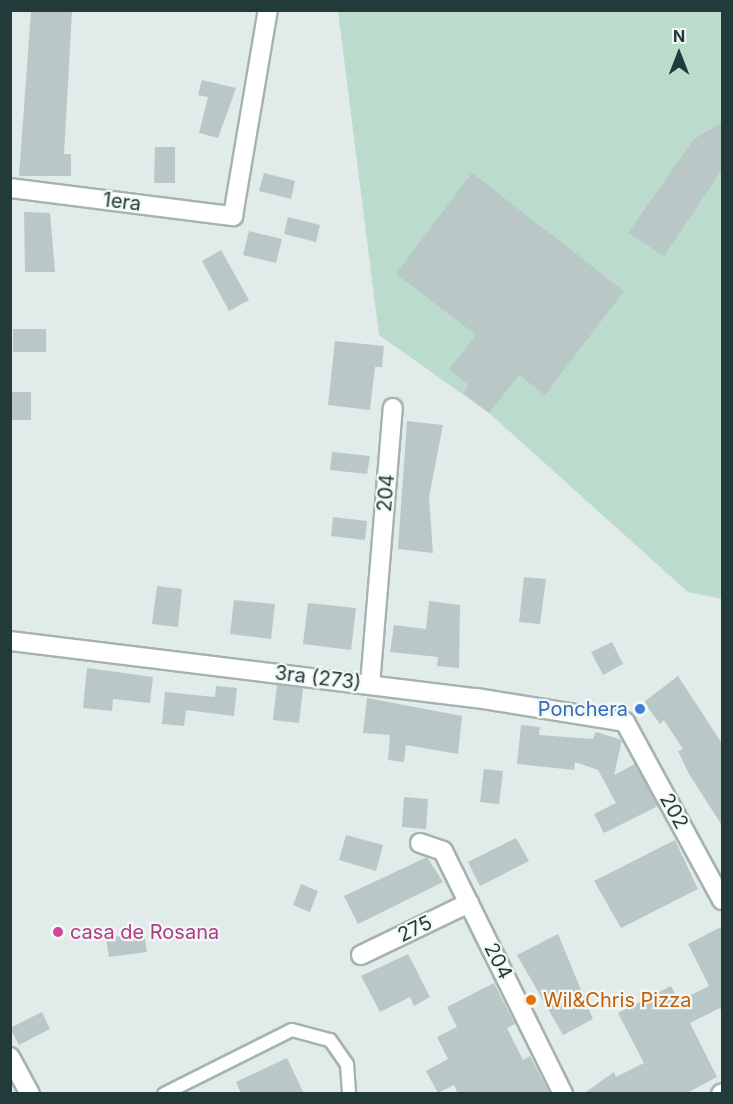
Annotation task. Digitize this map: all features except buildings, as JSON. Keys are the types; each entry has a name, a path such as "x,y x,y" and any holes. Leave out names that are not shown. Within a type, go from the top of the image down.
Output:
{"street":[{"name":"1era","path":"10,188 233,216 268,10"},
{"name":"204","path":"370,685 393,408"},
{"name":"3ra (273)","path":"10,641 370,685 625,722"},
{"name":"202","path":"625,722 723,900"},
{"name":"204","path":"420,843 443,851 563,1094"},
{"name":"275","path":"361,955 468,903"},
{"path":"10,1057 30,1094"}],"lane":[{"path":"164,1094 292,1030 330,1040 347,1064 349,1094"}],"green space":[{"path":"338,11 722,11 722,599 688,592 489,413 379,335"}],"place":[{"name":"Ponchera","path":"640,709"},
{"name":"casa de Rosana","path":"58,932"},
{"name":"Wil&Chris Pizza","path":"531,1000"}]}
